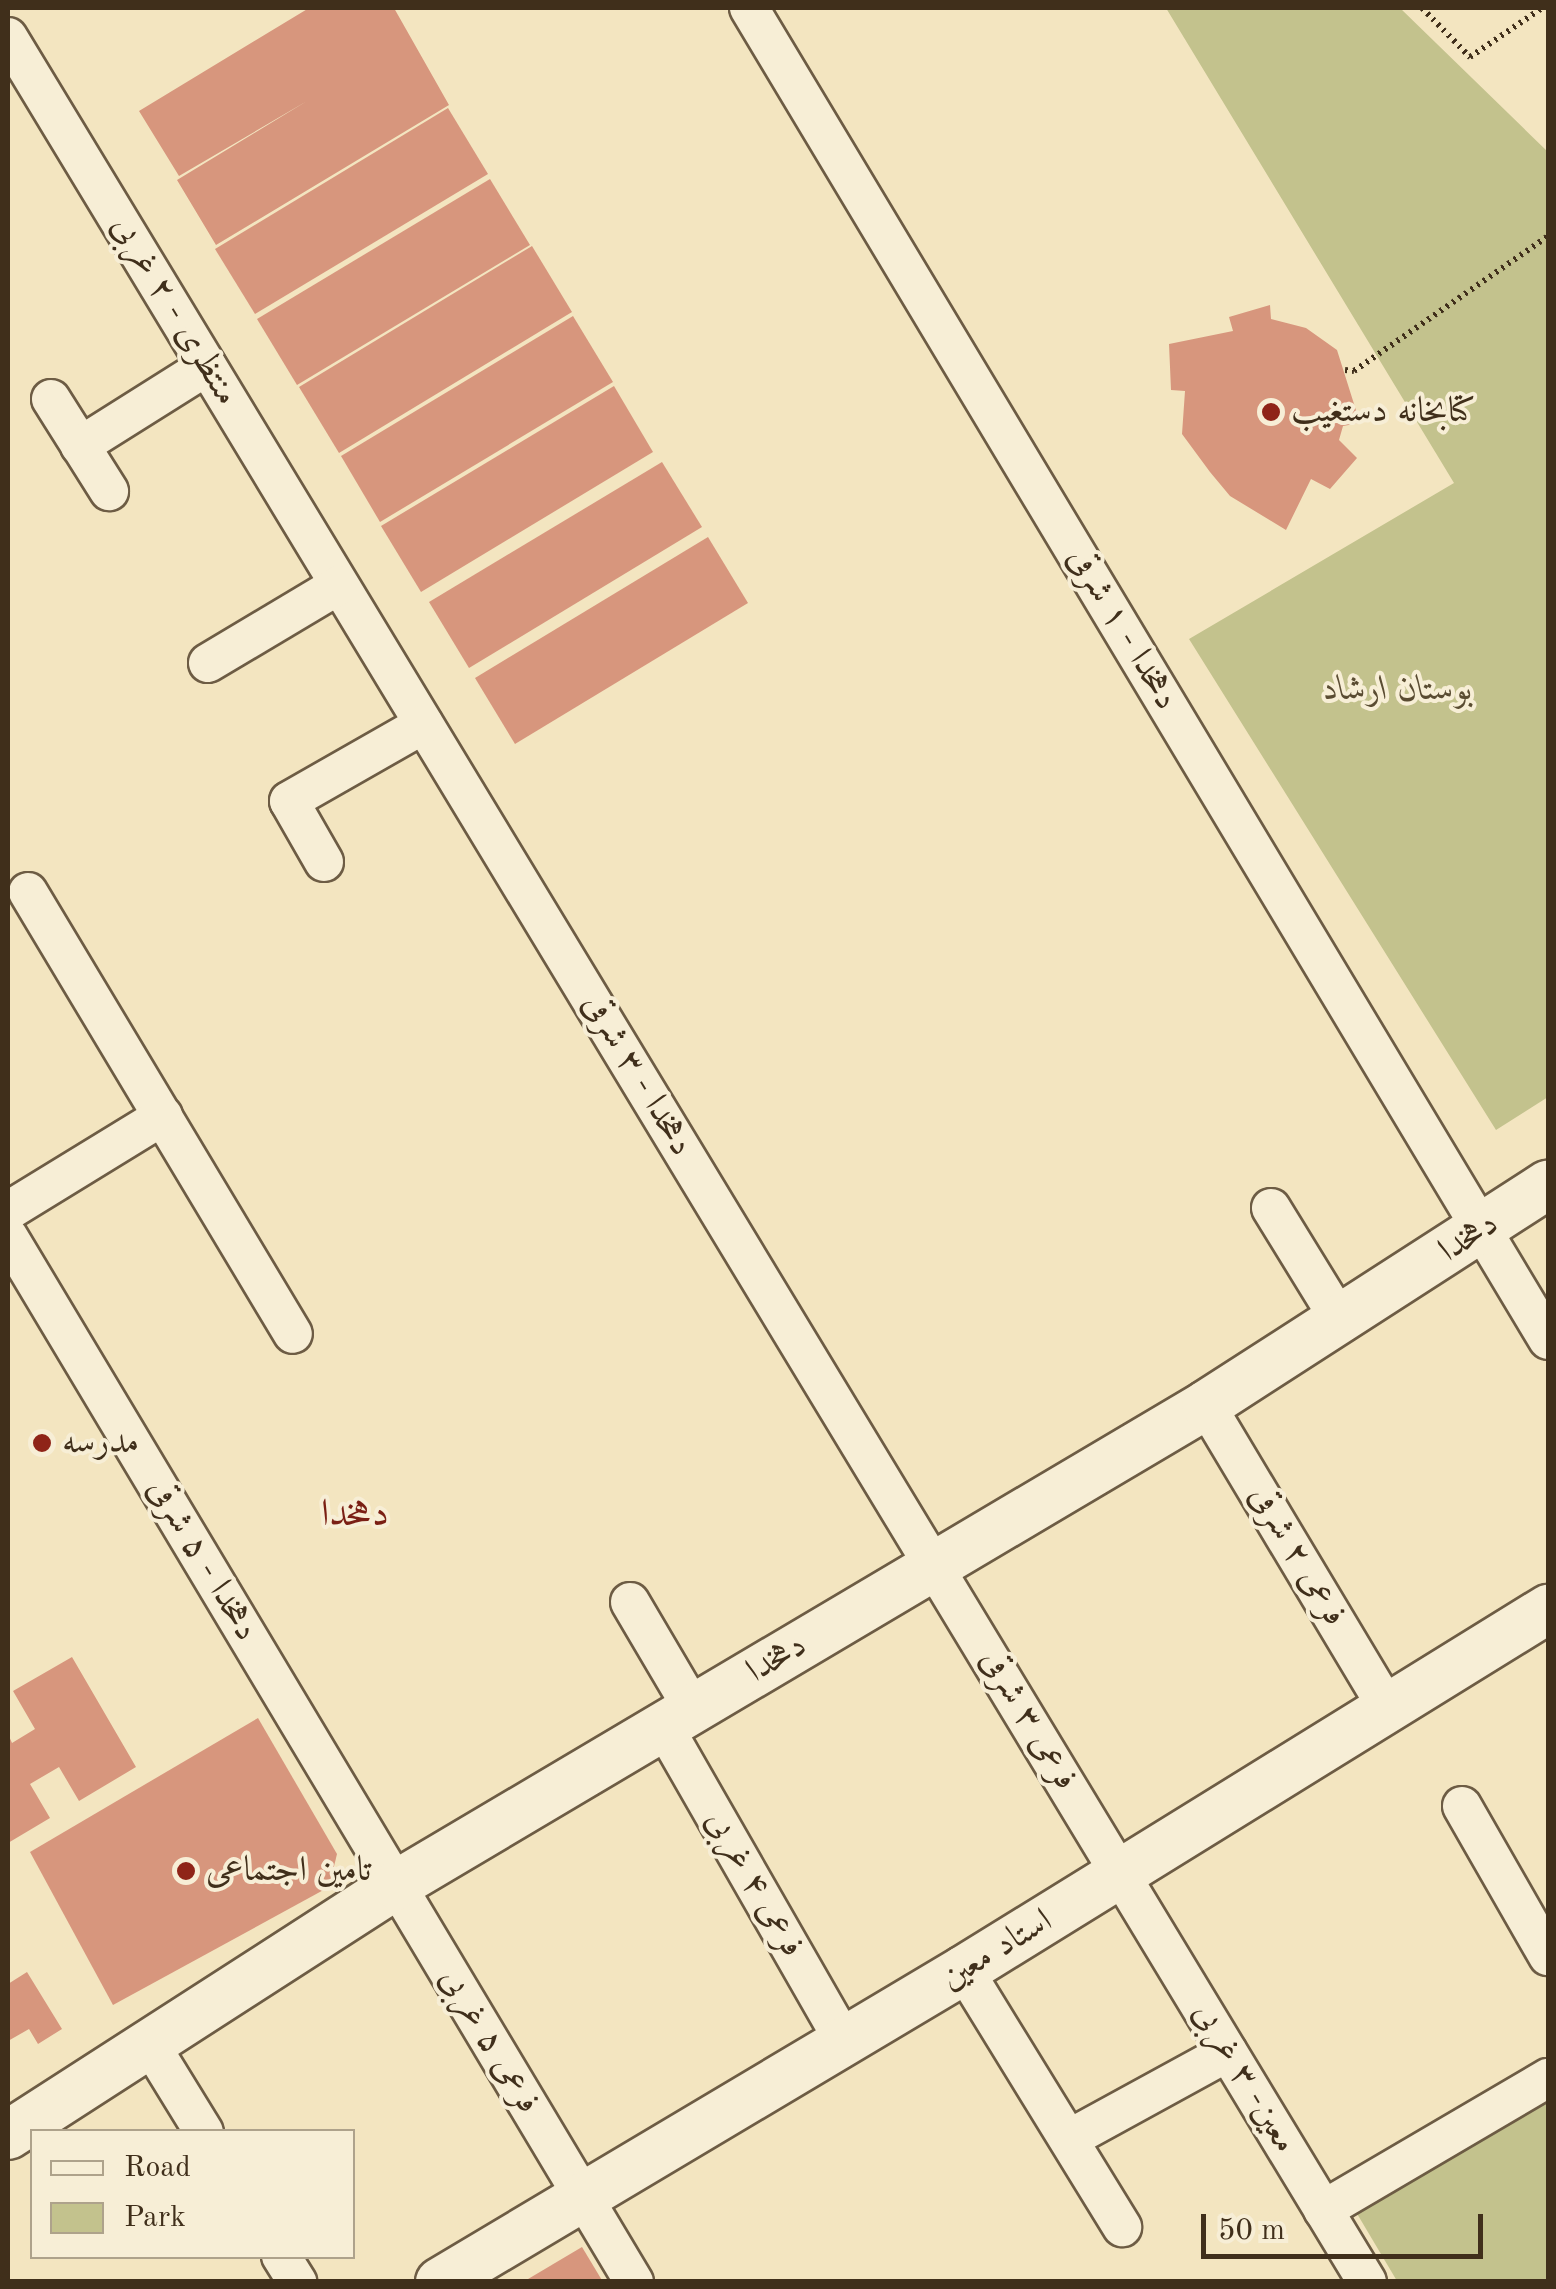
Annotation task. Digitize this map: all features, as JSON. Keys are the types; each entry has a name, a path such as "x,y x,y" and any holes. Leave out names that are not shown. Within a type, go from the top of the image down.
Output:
{"street":[{"name":"دهخدا - ۱ شرقی","path":"755,18 1548,1340"},
{"name":"منتظری - ۲ غربی","path":"8,37 340,584"},
{"path":"80,446 208,366"},
{"path":"52,400 109,491"},
{"path":"208,664 340,584"},
{"name":"دهخدا - ۳ شرقی","path":"340,584 935,1566"},
{"path":"324,862 289,802 424,724"},
{"path":"28,892 293,1334"},
{"path":"8,1211 163,1116"},
{"name":"دهخدا","path":"8,2135 396,1885 1206,1405 1548,1185"},
{"path":"1272,1208 1340,1320"},
{"name":"دهخدا - ۵ شرقی","path":"8,1236 396,1885"},
{"name":"فرعی ۲ شرقی","path":"1206,1405 1387,1707"},
{"name":"فرعی ۳ شرقی","path":"935,1566 1121,1874"},
{"name":"فرعی ۴ غربی","path":"630,1602 679,1718 844,2042"},
{"name":"استاد معین","path":"440,2282 964,1970 1548,1609"},
{"path":"1462,1806 1548,1956"},
{"name":"معین- ۳ غربی","path":"1121,1874 1367,2282"},
{"name":"فرعی ۵ غربی","path":"396,1885 634,2282"},
{"path":"964,1970 1122,2227"},
{"path":"151,2046 202,2129"},
{"path":"1069,2139 1228,2052"},
{"path":"1324,2210 1548,2078"},
{"path":"284,2259 297,2282"}],"path":[{"path":"1422,8 1470,57 1542,8"},
{"path":"1344,370 1354,370 1548,236"}],"green space":[{"name":"بوستان ارشاد","path":"1166,8 1400,8 1548,152 1548,1097 1496,1130 1189,639 1454,483"},
{"path":"1548,2093 1548,2281 1397,2281 1356,2212"}],"building":[{"path":"309,8 394,8 449,105 216,245 177,180 307,101 179,176 139,111"},
{"path":"448,108 488,174 255,314 215,249"},
{"path":"490,179 530,245 297,385 257,319"},
{"path":"532,246 572,312 339,453 299,387"},
{"name":"کتابخانه دستغیب","path":"1270,305 1271,319 1306,328 1337,350 1360,423 1343,426 1339,440 1357,458 1330,489 1311,479 1286,530 1230,496 1210,472 1182,434 1185,391 1171,390 1169,344 1233,331 1229,317"},
{"path":"573,316 613,382 380,522 341,456"},
{"path":"614,386 653,452 421,592 381,526"},
{"path":"662,462 702,527 469,668 429,602"},
{"path":"708,537 748,603 515,744 475,678"},
{"path":"72,1657 136,1767 79,1801 59,1767 30,1784 50,1818 8,1843 8,1734 12,1743 35,1729 13,1691"},
{"name":"تامین اجتماعی","path":"258,1718 337,1854 329,1887 113,2005 30,1852"},
{"path":"27,1972 62,2029 38,2044 29,2029 8,2041 8,1984"},
{"path":"582,2247 603,2282 523,2282"}],"place":[{"name":"کتابخانه دستغیب","path":"1271,412"},
{"name":"مدرسه","path":"42,1443"},
{"name":"تامین اجتماعی","path":"186,1871"}],"district":[{"name":"دهخدا","path":"355,1516"}]}
